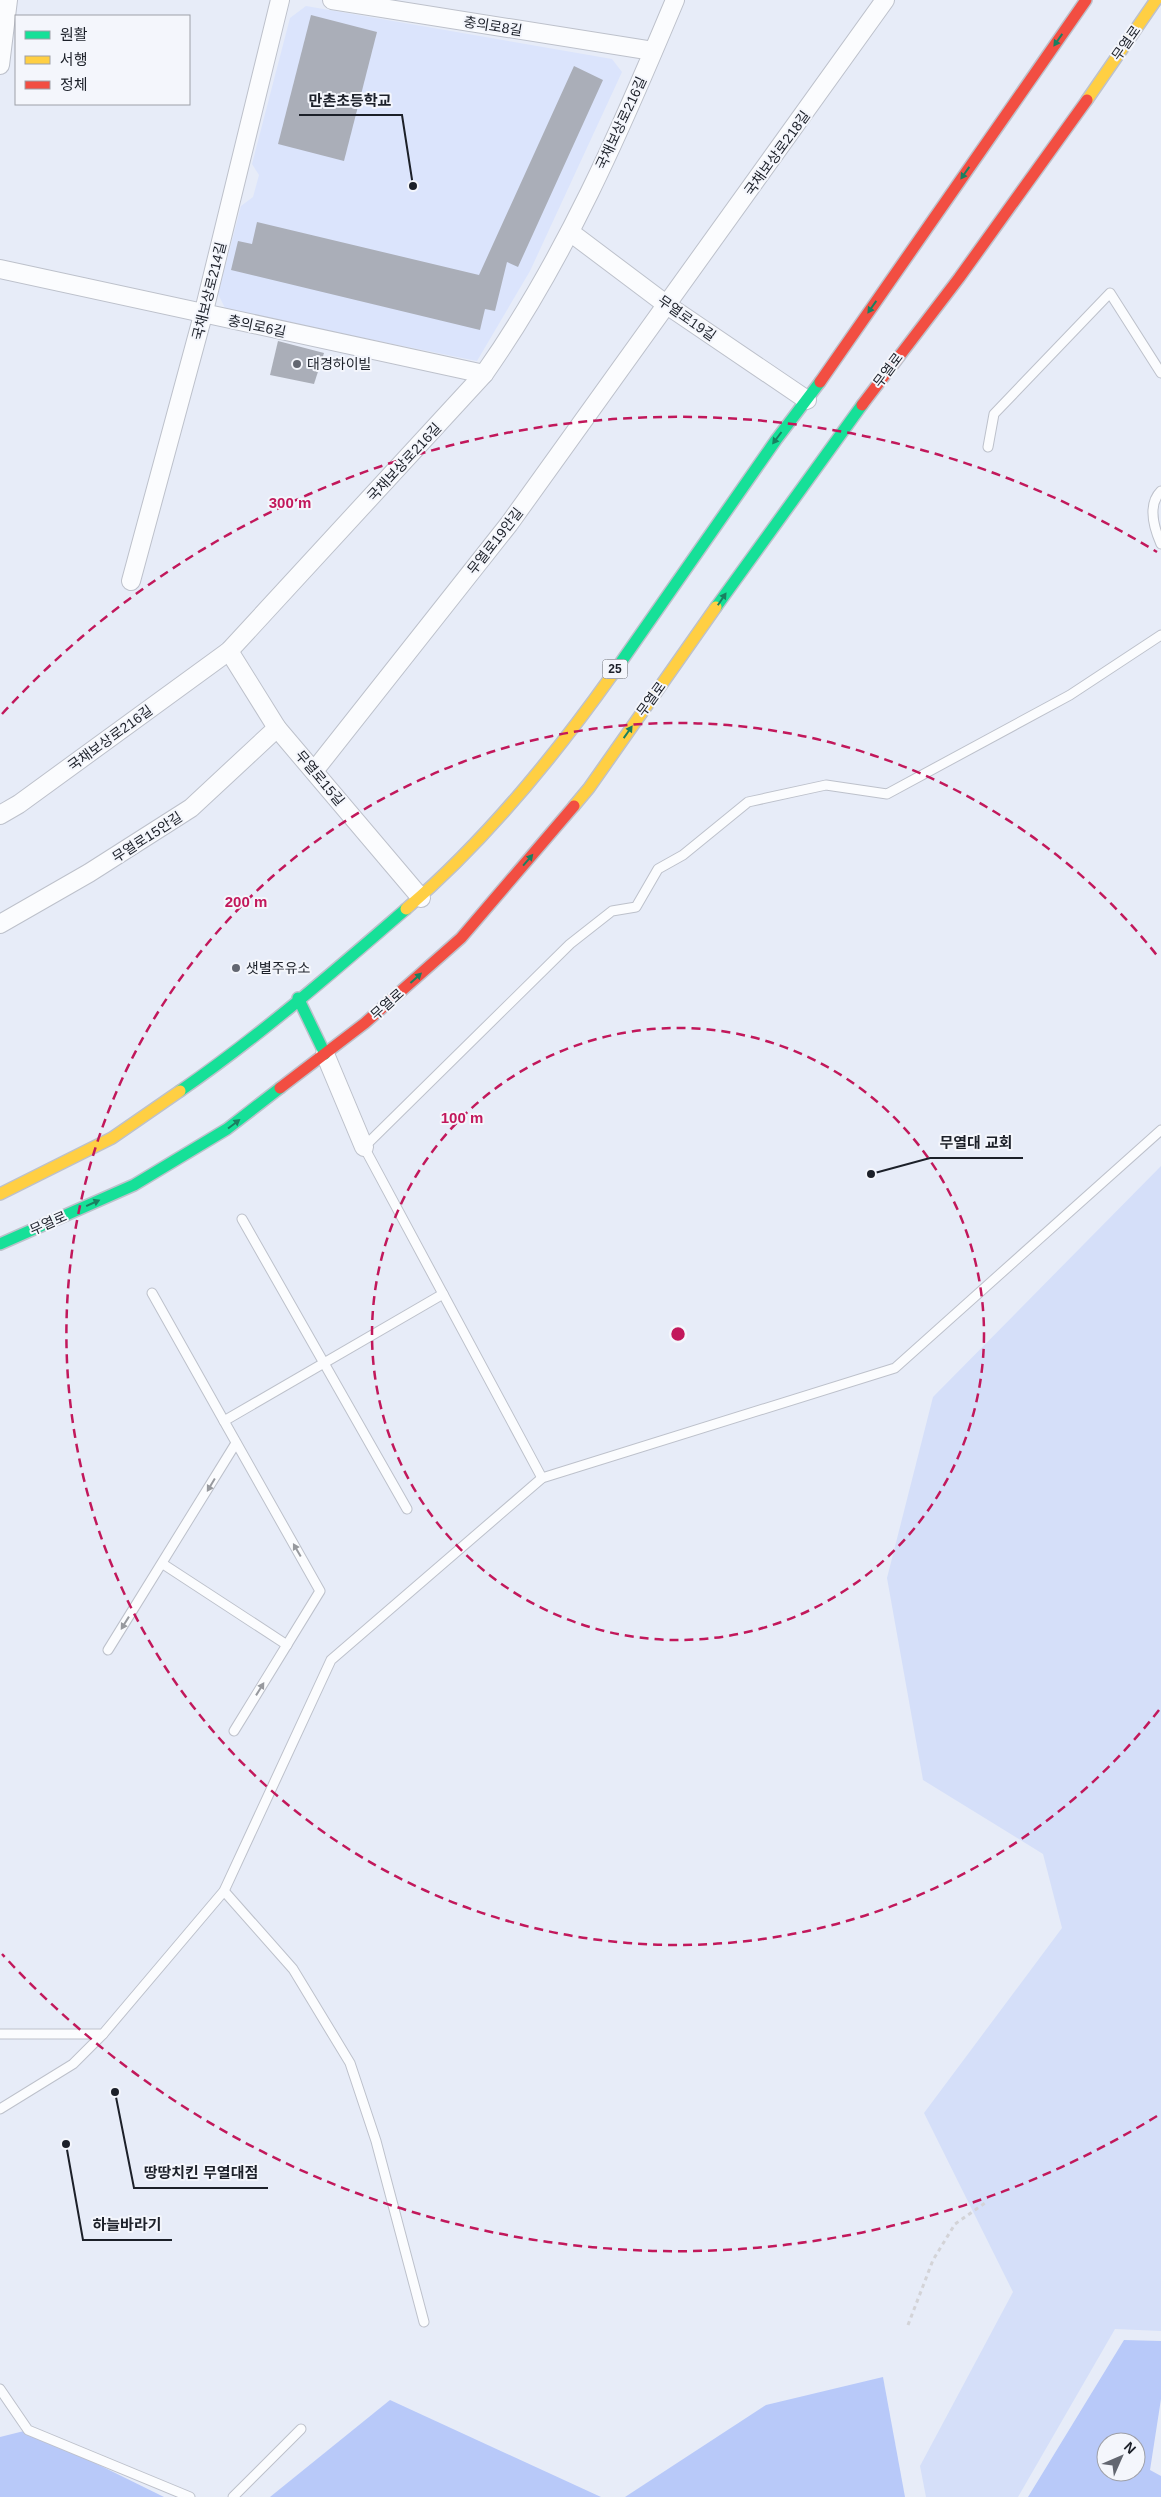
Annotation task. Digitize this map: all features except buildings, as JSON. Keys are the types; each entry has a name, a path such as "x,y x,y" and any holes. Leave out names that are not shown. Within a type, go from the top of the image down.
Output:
{"main road":[{"name":"25","path":"0,1194 112,1138 206,1073 421,898 448,873 570,734 776,440 807,400 1086,0"},
{"name":"무열로","path":"0,1244 134,1185 227,1129 365,1023 461,938 589,788 730,587 874,388 959,278 1053,149 1156,0"},
{"path":"298,998 325,1054"}],"street":[{"path":"0,65 8,0"},
{"name":"국채보상로214길","path":"131,581 204,315 280,0"},
{"name":"충의로8길","path":"332,0 653,51"},
{"name":"국채보상로216길","path":"0,815 19,804 230,651 484,374 518,326 570,232 675,0"},
{"name":"국채보상로218길","path":"667,305 885,0"},
{"name":"무열로19길","path":"570,232 667,305 807,400"},
{"name":"충의로6길","path":"0,269 204,315 484,374"},
{"name":"무열로19안길","path":"314,771 509,524 667,305"},
{"name":"무열로15길","path":"230,651 278,728 421,898"},
{"name":"무열로15안길","path":"0,924 89,873 191,808 278,728"},
{"path":"325,1054 364,1147"}],"lane":[{"path":"988,447 994,414 1110,292 1161,373"},
{"path":"1161,490 1154,502 1153,512 1161,544"},
{"path":"542,1478 364,1147 570,944 612,911 636,907 658,869 683,854 748,802 826,785 887,794 1070,695 1161,635"},
{"path":"0,2109 73,2064 103,2034 224,1891 331,1660 542,1478 895,1368 1161,1130"},
{"path":"242,1219 407,1509"},
{"path":"152,1293 320,1591 234,1731"},
{"path":"224,1421 444,1294"},
{"path":"108,1650 163,1564 236,1443"},
{"path":"163,1564 287,1645"},
{"path":"224,1891 293,1969 350,2063 376,2141 424,2322"},
{"path":"0,2034 103,2034"},
{"path":"0,2389 28,2430 190,2497"},
{"path":"233,2497 301,2429"}],"path":[{"path":"908,2325 933,2260 955,2224 986,2203"}],"shaded area":[{"path":"306,6 612,59 622,72 530,271 477,361 226,310 218,294 241,206 253,197 259,175 252,164 290,18"},
{"path":"1161,1166 1161,2331 1115,2329 1018,2497 926,2497 920,2466 1013,2292 924,2113 1062,1928 1043,1854 923,1780 887,1578 933,1397"},
{"path":"1124,2340 1161,2341 1161,2399 1150,2470 1161,2476 1161,2497 1028,2497"},
{"path":"883,2377 905,2497 625,2497 766,2405"},
{"path":"390,2400 601,2497 270,2497"},
{"path":"28,2430 164,2497 0,2497 0,2437"}],"traffic: fast":[{"path":"612,675 776,440 820,382"},
{"path":"716,607 862,405"},
{"path":"180,1091 267,1026 324,980 406,909"},
{"path":"298,998 325,1054"},
{"path":"0,1244 134,1185 227,1129 280,1088"}],"traffic: slow":[{"path":"1087,100 1156,0"},
{"path":"574,806 589,788 716,607"},
{"path":"406,909 462,856 516,798 566,737 612,675"},
{"path":"0,1194 112,1138 180,1091"}],"traffic: jam":[{"path":"820,382 1086,0"},
{"path":"862,405 959,278 1087,100"},
{"path":"280,1088 365,1023 461,938 574,806"}],"place":[{"name":"만촌초등학교","path":"413,186"},
{"name":"대경하이빌","path":"297,364"},
{"name":"샛별주유소","path":"236,968"},
{"name":"무열대 교회","path":"871,1174"},
{"name":"땅땅치킨 무열대점","path":"115,2092"},
{"name":"하늘바라기","path":"66,2144"}]}
